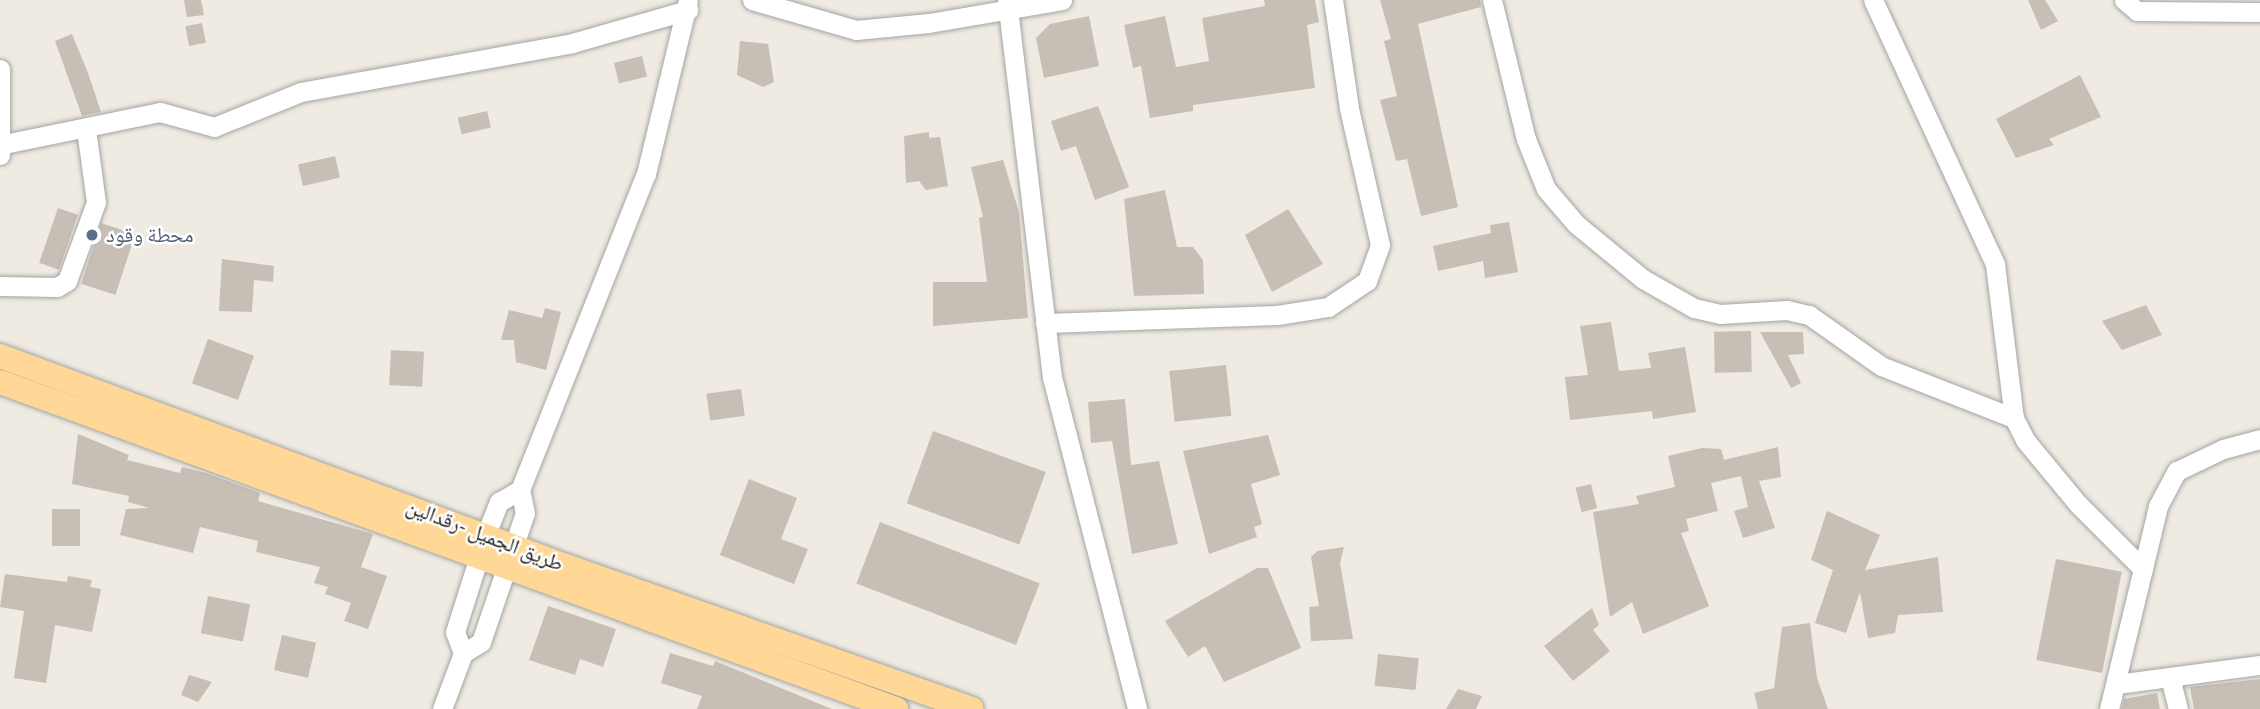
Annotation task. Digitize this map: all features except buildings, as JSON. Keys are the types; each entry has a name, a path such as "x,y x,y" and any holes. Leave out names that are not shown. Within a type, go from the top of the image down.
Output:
{"main road":[{"name":"طريق الجميل -رقدالين","path":"0,356 972,709"},
{"name":"طريق الجميل -رقدالين","path":"0,382 506,571 896,709"}],"street":[{"path":"752,0 856,30 1007,5 1062,0"},
{"path":"1045,323 1277,315 1328,307 1367,281 1380,245 1349,108 1333,0"},
{"path":"1492,0 1526,139 1546,189 1576,224 1643,279 1694,308 1720,314 1787,310 1809,315 1881,366 2014,418"},
{"path":"1873,0 1994,264 2014,418 2025,440 2078,503 2143,569"},
{"path":"2124,0 2137,11 2260,12"},
{"path":"0,69 2,150 160,112 214,127 301,92 572,43 688,5"},
{"path":"442,709 463,653 481,642 525,513 520,490 646,174 688,5"},
{"path":"1007,5 1052,377 1137,709"},
{"path":"0,286 57,287 66,281 96,202 86,129"},
{"path":"2109,709 2158,506 2176,471 2223,449 2260,439"},
{"path":"463,653 455,632 486,534 499,502 520,490"},
{"path":"2116,684 2260,665"},
{"path":"2170,677 2178,709"}],"place":[{"name":"محطة وقود","path":"92,235"}]}
